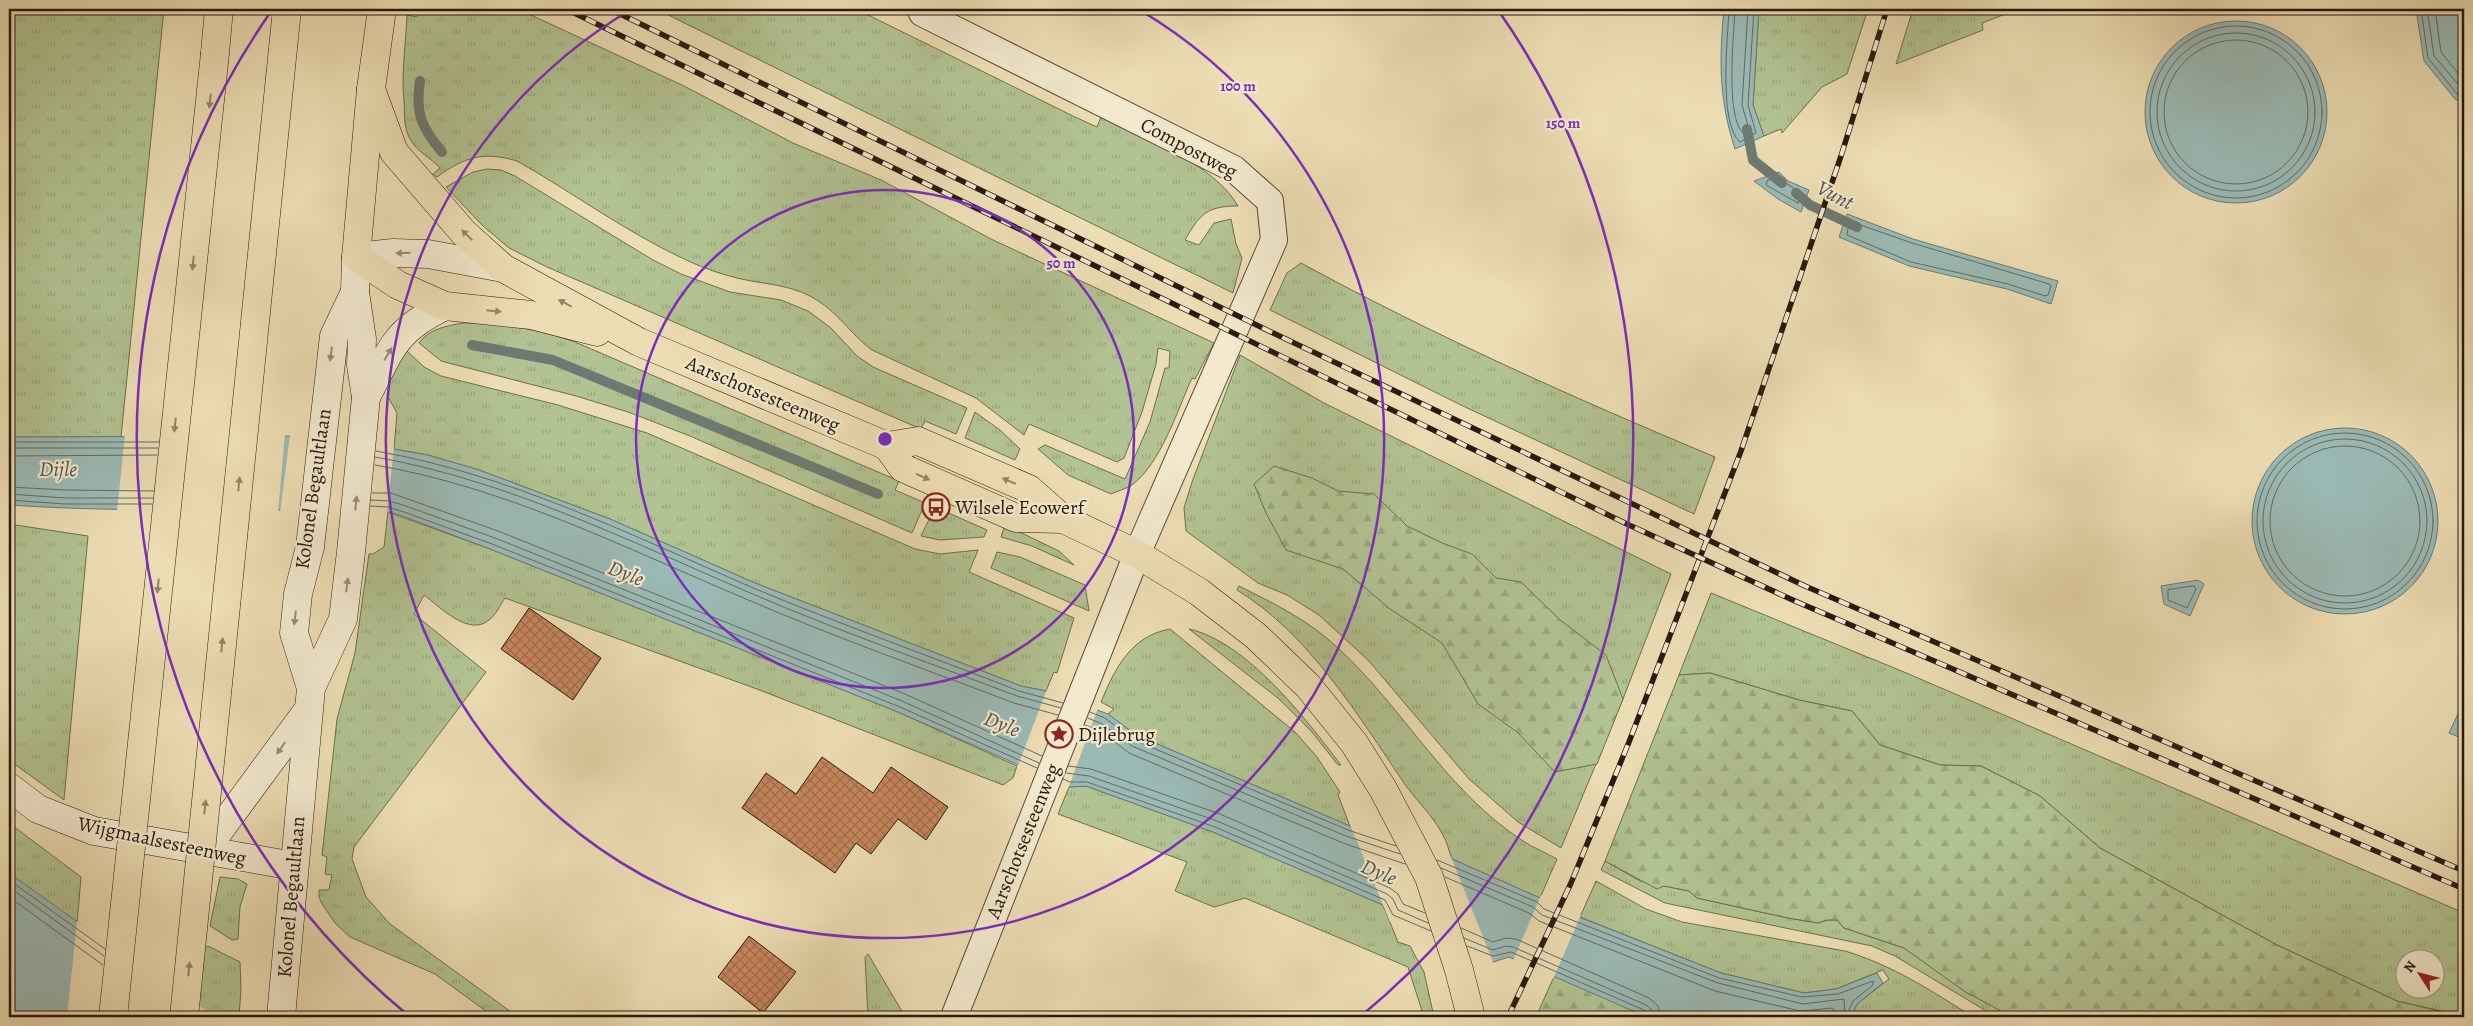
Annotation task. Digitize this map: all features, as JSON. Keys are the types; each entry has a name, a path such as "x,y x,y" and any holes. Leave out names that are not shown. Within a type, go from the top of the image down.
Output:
{"main road":[{"path":"112,1017 219,9"},
{"path":"184,1017 287,9"},
{"path":"356,257 371,89 382,9"},
{"name":"Aarschotsesteenweg","path":"371,89 394,152 464,233 503,268 639,342 887,446 918,441 1029,489 1062,519 1137,554 1199,592 1256,636 1308,686 1354,743 1383,789 1429,877 1459,970 1471,1017"},
{"name":"Aarschotsesteenweg","path":"356,257 398,285 445,306 531,315 639,342"}],"street":[{"name":"Compostweg","path":"922,13 1234,169 1270,202 1274,240 1137,554"},
{"name":"Aarschotsesteenweg","path":"356,257 393,253 428,254 503,268"},
{"name":"Kolonel Begaultlaan","path":"280,1017 310,698 343,619 351,552 366,397 361,365 362,339 355,292 356,257"},
{"name":"Kolonel Begaultlaan","path":"310,698 294,632 298,594 310,546 326,389 334,336 355,292"},
{"path":"366,397 385,356 401,334 428,314 445,306"},
{"name":"Aarschotsesteenweg","path":"954,1017 1137,554"},
{"path":"192,849 219,831 310,698"},
{"name":"Wijgmaalsesteenweg","path":"9,787 38,809 94,831 294,866"}],"green space":[{"path":"9,9 164,9 121,437 9,437"},
{"path":"418,9 518,9 684,86 793,143 881,180 991,239 1214,343 1195,379 1192,378 1167,436 1152,464 1132,485 1111,494 1068,475 1038,449 1045,445 1125,479 1150,422 1165,368 1169,368 1170,351 1158,348 1156,364 1142,412 1124,458 1117,462 1029,424 1024,435 976,398 872,350 829,309 810,296 783,287 730,276 687,260 638,235 517,161 484,156 456,165 437,177 433,174 440,168 413,144 406,129 403,79 407,15 417,17"},
{"path":"656,9 856,9 1097,127 1101,117 1157,143 1177,153 1213,177 1238,206 1227,206 1206,213 1195,224 1185,240 1199,245 1214,223 1231,219 1236,244 1242,258 1233,293"},
{"path":"1759,9 1868,9 1847,74 1822,87 1782,133 1781,129 1764,136 1753,105"},
{"path":"1913,9 2009,9 2003,15 1982,23 1983,30 1896,64"},
{"path":"487,169 501,170 515,176 653,260 681,274 730,292 781,300 808,311 831,328 857,356 873,367 967,408 956,434 925,421 921,429 547,267 509,248 482,225 446,187 473,172"},
{"path":"1301,263 1402,316 1505,365 1715,457 1694,514 1463,406 1270,310 1287,273"},
{"path":"463,323 492,324 520,328 575,342 899,481 895,490 925,503 912,533 690,436 631,413 576,396 441,361 419,343 433,331"},
{"path":"407,351 424,367 441,376 558,405 647,433 915,549 940,554 978,550 969,572 1074,618 1057,673 1054,672 1046,691 1021,686 755,583 610,519 479,470 428,455 394,449 397,413 387,395 392,374"},
{"path":"1240,355 1324,403 1671,574 1623,699 1561,848 1518,822 1469,779 1368,660 1319,615 1287,595 1258,583 1186,531 1184,508"},
{"path":"975,412 1000,430 1020,449 1015,460 965,438"},
{"path":"1274,466 1312,478 1338,491 1374,494 1407,526 1442,543 1472,554 1496,578 1521,582 1559,619 1606,655 1623,699 1597,764 1555,772 1517,732 1478,704 1442,643 1390,609 1343,569 1286,550 1266,513 1254,484"},
{"path":"935,507 987,530 984,537 940,540 921,536"},
{"path":"388,512 490,549 898,712 1017,766 1013,778 1003,785 757,689 505,598 496,613 489,620 473,625 464,623 446,613 424,595 414,614 486,672 354,847 352,859 366,897 390,924 518,1017 494,1017 435,974 350,937 335,923 319,897 319,890 329,890 332,875 325,874 327,857 322,855 337,719 355,653 369,554 373,554 384,547"},
{"path":"9,524 88,536 64,800 9,760"},
{"path":"1005,525 1059,551 1074,565 1032,546 1001,537"},
{"path":"997,552 1020,557 1085,585 1089,611 991,568"},
{"path":"1239,586 1292,614 1328,639 1362,672 1471,799 1523,841 1557,859 1540,898 1452,859 1439,828 1404,783 1350,703 1330,677 1287,629 1263,608 1237,590"},
{"path":"1711,593 1904,672 2464,913 2464,1016 2397,1001 2277,945 2100,848 2040,796 1981,766 1940,765 1880,745 1852,711 1799,700 1710,673 1679,675"},
{"path":"1170,629 1295,732 1317,757 1340,792 1338,795 1350,826 1136,735 1108,714 1114,709 1101,702 1112,677 1126,655 1145,639"},
{"path":"1189,629 1211,637 1232,649 1253,666 1293,705 1341,765 1338,765 1312,732 1279,699"},
{"path":"1710,673 1799,700 1852,711 1880,745 1940,765 1981,766 2040,796 2100,848 2277,945 2397,1001 2464,1017 2012,1017 1964,991 1904,948 1844,928 1837,920 1827,920 1818,923 1788,918 1697,898 1689,891 1664,886 1657,889 1605,861 1679,675"},
{"path":"1086,786 1213,832 1383,905 1398,942 1410,946 1424,972 1434,1017 1424,1017 1408,967 1245,898 1214,907 1175,891 1187,862 1058,814 1069,787"},
{"path":"9,823 81,877 77,924 9,873"},
{"path":"1605,861 1640,881 1689,891 1697,898 1818,923 1827,920 1837,920 1844,928 1904,948 2012,1017 1996,1017 1895,956 1872,946 1665,903 1601,870"},
{"path":"220,877 238,879 247,884 240,907 238,939 232,940 210,926"},
{"path":"1596,881 1646,909 1682,922 1845,951 1862,957 1895,971 1973,1017 1857,1017 1854,1011 1857,1004 1889,979 1883,970 1836,989 1804,993 1721,973 1580,917"},
{"path":"208,946 240,962 239,1017 211,1017 197,1007 204,948"},
{"path":"868,954 903,1013 901,1017 868,1017 865,957"},
{"path":"1556,972 1648,1017 1536,1017"}],"water":[{"path":"1724,9 1759,9 1753,105 1764,136 1735,149 1723,97 1721,46"},
{"path":"2416,9 2464,9 2464,103 2455,99 2424,61"},
{"path":"2236,21 2254,23 2271,28 2294,42 2306,54 2320,77 2325,94 2327,112 2325,130 2320,147 2306,170 2294,182 2271,196 2254,201 2236,203 2218,201 2201,196 2178,182 2166,170 2152,147 2147,130 2145,112 2147,94 2152,77 2166,54 2178,42 2201,28 2218,23"},
{"path":"1779,172 1788,181 1809,190 1801,212 1778,199 1754,181"},
{"path":"1847,214 1913,239 2058,281 2051,304 2007,289 1909,266 1839,237"},
{"path":"2354,428 2381,435 2397,443 2411,455 2423,469 2431,485 2437,503 2437,539 2431,557 2423,573 2411,587 2397,599 2381,607 2363,613 2336,614 2309,607 2293,599 2267,573 2253,539 2252,512 2259,485 2267,469 2293,443 2327,429"},
{"name":"Dyle","path":"318,436 428,455 479,470 610,519 755,583 1021,686 1046,691 1108,714 1136,735 1350,826 1452,859 1540,898 1546,904 1721,973 1804,993 1836,989 1877,973 1883,983 1857,1004 1854,1011 1857,1017 1647,1017 1509,957 1493,962 1389,919 1383,905 1213,832 1086,786 1069,787 898,712 400,515 355,509 142,510 9,505 9,437"},
{"path":"2198,580 2204,584 2190,616 2164,604 2161,586"},
{"path":"2464,701 2464,739 2449,733"},
{"path":"9,873 211,1017 9,1017"}],"pier":[{"path":"125,434 285,434 278,513 117,512"},
{"path":"290,434 319,434 394,447 387,514 280,513"},
{"name":"Dijlebrug","path":"1047,689 1098,708 1068,789 1017,768"},
{"path":"1349,822 1451,857 1493,962 1489,963 1390,922"},
{"path":"1541,895 1547,902 1581,915 1553,979 1513,961"},
{"path":"77,921 199,1005 214,1017 67,1017"}],"building":[{"path":"529,608 601,658 573,700 501,649"},
{"path":"822,757 873,793 891,767 948,807 926,840 898,819 871,854 856,843 835,873 742,808 766,773 796,794"},
{"path":"749,936 796,972 763,1013 718,977"}],"waterway":[{"path":"420,81 418,102 421,119 429,135 442,152"},
{"name":"Vunt","path":"1747,129 1753,160 1782,183"},
{"name":"Vunt","path":"1796,193 1810,205 1857,227"},
{"path":"472,345 553,360 878,494"}],"railway":[{"path":"566,9 1629,525 1795,601 2464,889"},
{"path":"610,9 1271,332 1805,586 2464,871"},
{"path":"1508,1017 1571,883 1629,742 1741,451 1841,156 1887,9"}],"place":[{"name":"Wilsele Ecowerf","path":"936,507"},
{"name":"Dijlebrug","path":"1059,734"}],"water label":[{"name":"Dijle","path":"58,469"}]}
